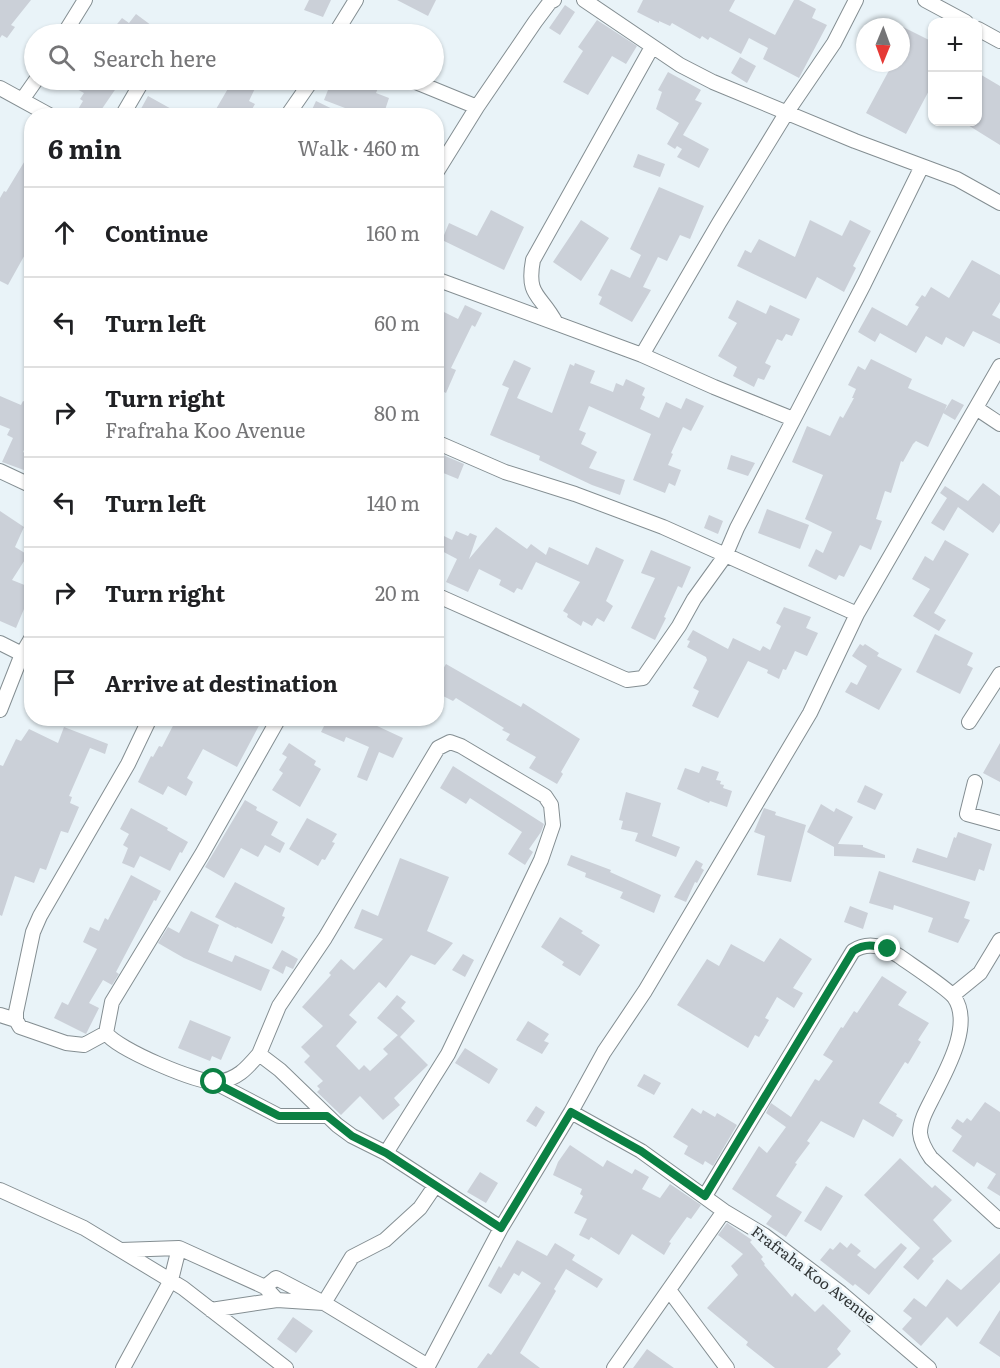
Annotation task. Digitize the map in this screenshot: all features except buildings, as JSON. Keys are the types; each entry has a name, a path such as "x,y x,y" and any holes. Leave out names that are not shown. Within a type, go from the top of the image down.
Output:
{"street":[{"path":"69,24 85,0"},
{"path":"341,24 356,0"},
{"path":"444,160 535,22 554,0"},
{"path":"584,0 680,65 713,82 957,179 1000,204"},
{"path":"925,0 959,18"},
{"path":"642,355 787,112 834,43 851,2"},
{"path":"982,31 1000,41"},
{"path":"556,323 531,285 533,260 652,47"},
{"path":"0,88 36,108"},
{"path":"22,100 29,90"},
{"path":"127,108 137,90"},
{"path":"293,108 305,90"},
{"path":"435,90 477,107"},
{"path":"444,599 627,680 643,678 679,626 694,599 726,555 737,528 864,284 922,166"},
{"path":"444,282 642,355 793,419"},
{"path":"265,1287 276,1278 324,1303 427,1367 501,1228 571,1112 604,1052 645,990 810,713 857,614 1000,366"},
{"path":"976,408 1000,424"},
{"path":"444,445 505,472 575,494 663,527 857,614"},
{"path":"0,471 24,482"},
{"path":"0,643 22,654"},
{"path":"0,710 24,651"},
{"path":"969,722 1000,674"},
{"path":"106,1033 84,1044 66,1043 20,1027 16,1020 16,1012 33,932 40,916 128,764 146,726"},
{"path":"274,726 202,854 112,1002 106,1033 137,1055 214,1082 279,1116 327,1116"},
{"path":"214,1082 241,1074 259,1054 279,1006 325,938 438,748 450,742 461,746 545,796 551,805 553,825 541,860 448,1054 386,1153"},
{"path":"975,782 967,814 1000,823"},
{"path":"953,995 980,973 1000,940"},
{"path":"705,1196 853,951 861,946 871,945 888,949 953,995 961,1013 962,1025 945,1073 923,1116 920,1133 924,1148 931,1158 1000,1221"},
{"path":"0,1015 16,1020"},
{"path":"259,1054 280,1070 327,1116 352,1136 386,1153 501,1228"},
{"name":"Frafraha Koo Avenue","path":"571,1112 641,1151 724,1212 764,1235 841,1293 929,1368"},
{"path":"324,1303 352,1257 385,1240 420,1209 435,1186"},
{"path":"0,1190 84,1228 171,1280 286,1368"},
{"path":"614,1368 724,1212"},
{"path":"121,1250 179,1248 265,1287 277,1300"},
{"path":"123,1368 171,1280 179,1248"},
{"path":"669,1290 727,1368"},
{"path":"211,1310 277,1300 324,1303"}],"route":[{"path":"214,1082 279,1116 327,1116 352,1136 386,1153 501,1228 571,1112 641,1151 705,1196 853,951 861,946 871,945 888,949"}]}
